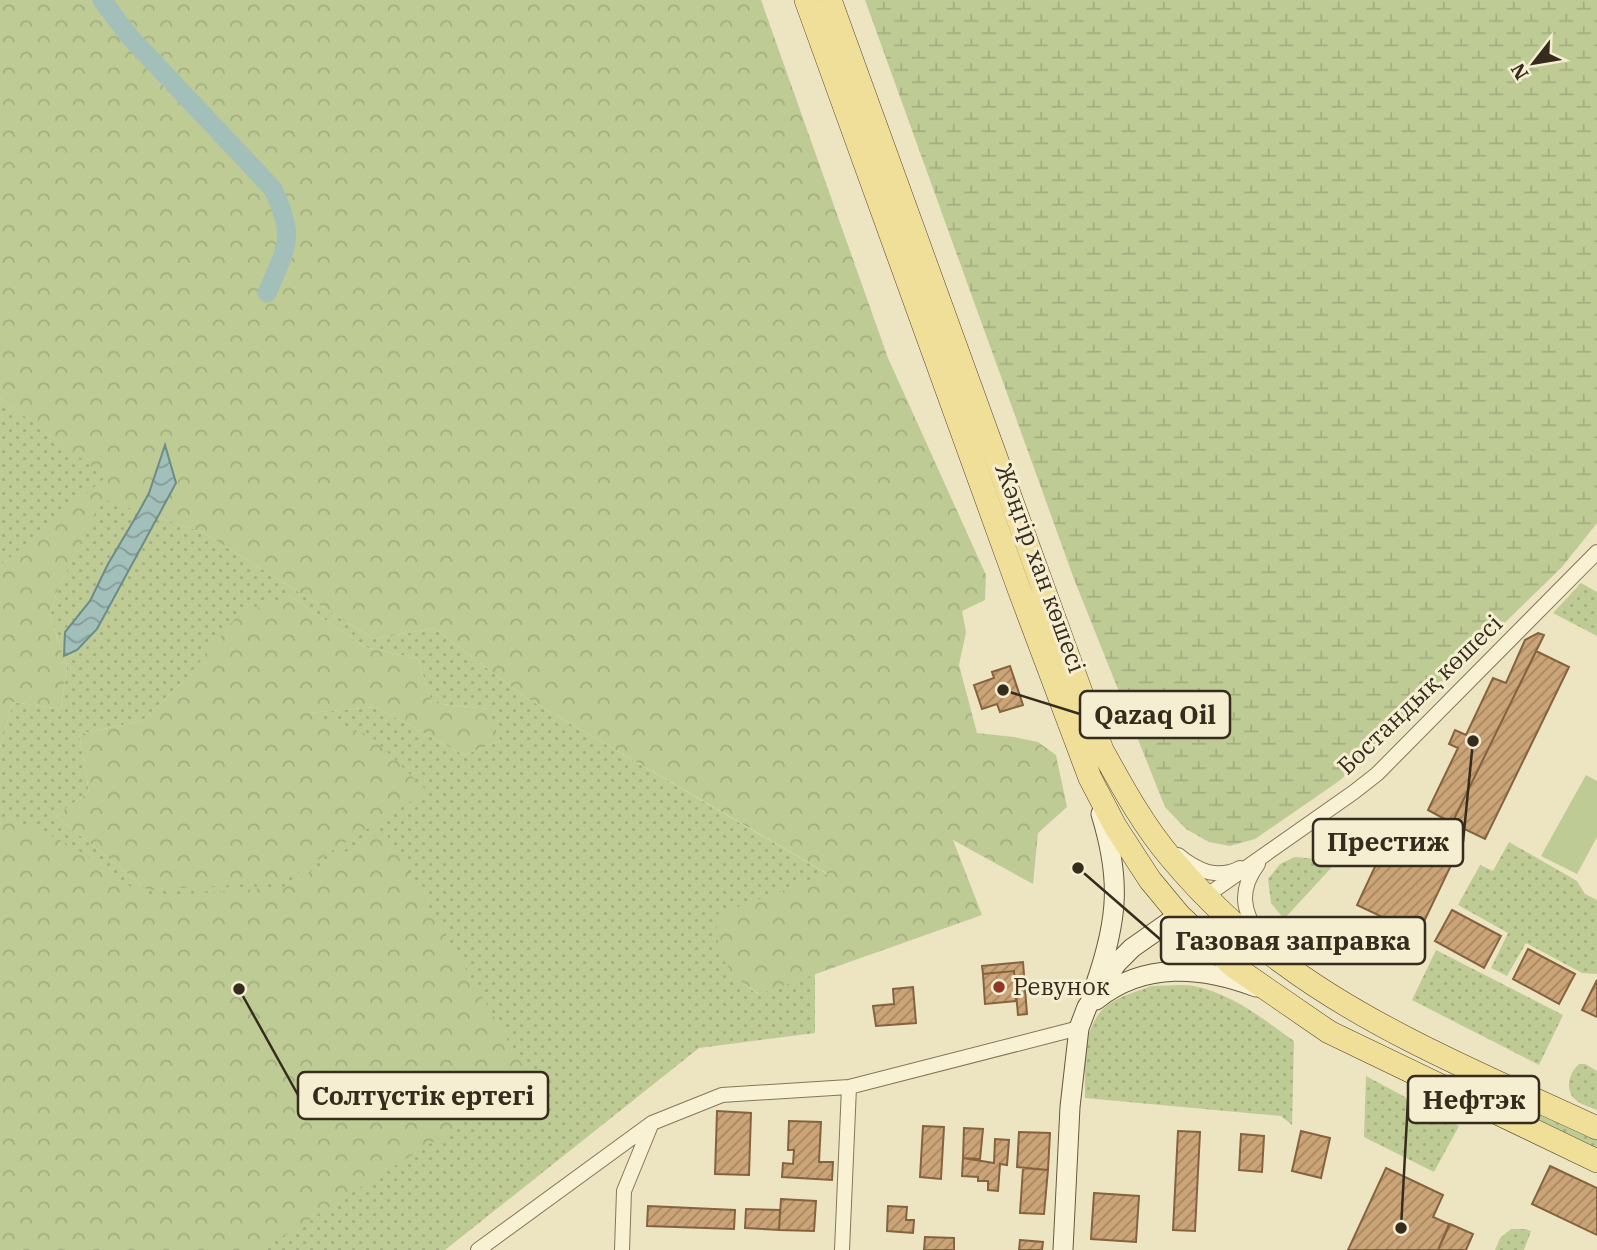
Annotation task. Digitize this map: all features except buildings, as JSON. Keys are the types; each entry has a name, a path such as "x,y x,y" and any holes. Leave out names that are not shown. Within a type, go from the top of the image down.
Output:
{"main road":[{"name":"Жәңгір хан көшесі","path":"806,0 1018,589 1090,778 1115,826 1150,880 1179,915 1233,966 1329,1032 1597,1160"},
{"name":"Жәңгір хан көшесі","path":"830,0 1102,750 1154,836 1206,896 1285,965 1359,1012 1466,1067 1597,1128"},
{"path":"1063,1250 1070,1107 1079,1028 1107,946 1115,909 1115,874 1109,840 1090,778"},
{"path":"1087,1007 1117,963 1132,948 1206,896"},
{"path":"1087,1007 1118,985 1158,971 1179,970 1221,976 1271,992"},
{"path":"1454,1094 1466,1067"}],"street":[{"name":"Бостандық көшесі","path":"1263,857 1377,774 1597,552"},
{"path":"1154,836 1191,865 1212,874 1232,872 1263,857"},
{"path":"1206,896 1263,857"},
{"path":"1263,857 1251,873 1244,895 1247,916 1259,937 1285,965"},
{"path":"478,1250 652,1123 722,1095 849,1087 1079,1028"},
{"path":"842,1250 849,1087"},
{"path":"622,1250 624,1191 652,1123"}],"green space":[{"path":"0,0 761,0 888,358 986,575 985,600 962,611 966,632 959,665 977,733 1038,742 1056,755 1067,807 1038,833 1033,884 953,840 982,915 759,994 738,980 719,954 716,915 828,874 525,697 434,628 374,639 202,532 102,499 57,591 50,617 67,666 61,709 13,702 0,748 0,566 106,477 0,398"},
{"path":"865,0 1597,0 1597,523 1562,567 1377,747 1339,781 1255,839 1230,846 1209,842 1186,829 1165,807 1074,579"},
{"path":"0,398 107,477 0,566"},
{"path":"101,498 202,532 374,639 434,628 525,697 829,875 738,980 758,994 815,974 815,1033 699,1048 445,1250 9,1250 0,1127 0,748 13,702 61,709 67,666 50,617 57,591","holes":["290,596 365,647 418,659 432,703 488,709 500,741 464,755 376,707 307,713 148,890 56,816 89,792 79,734 142,721 184,681"]},
{"path":"1581,583 1597,592 1597,636 1553,613"},
{"path":"290,596 365,647 418,659 432,703 489,709 500,741 464,755 376,707 309,713 371,736 427,791 283,882 148,890 56,816 89,792 79,734 142,721 184,681 238,615"},
{"path":"1586,775 1597,781 1597,837 1577,874 1541,856"},
{"path":"0,819 39,830 77,849 145,897 283,887 384,830 531,1080 261,1250 0,1250"},
{"path":"1509,842 1577,881 1585,894 1597,900 1597,974 1582,973 1526,943 1507,976 1491,968 1508,933 1458,905 1480,865 1493,871"},
{"path":"1295,857 1317,859 1332,867 1284,919 1271,903 1268,879 1280,864"},
{"path":"1436,950 1563,1015 1539,1065 1412,1000"},
{"path":"1151,986 1194,986 1222,995 1247,1008 1294,1041 1292,1125 1281,1116 1085,1098 1086,1050 1097,1016 1116,1000"},
{"path":"1579,1064 1585,1064 1597,1071 1597,1110 1578,1102 1570,1092 1570,1077"},
{"path":"1366,1076 1459,1126 1434,1172 1364,1137"},
{"path":"1477,1082 1597,1139 1597,1150 1473,1091"},
{"path":"1511,1229 1531,1231 1524,1250 1495,1250 1500,1238"}],"water":[{"path":"165,445 176,483 97,629 77,650 64,656 65,632 90,601 149,493"}],"waterway":[{"path":"102,0 129,36 273,189 285,219 286,242 267,293"}],"place":[{"name":"Qazaq Oil","path":"1003,690"},
{"name":"Престиж","path":"1473,741"},
{"name":"Газовая заправка","path":"1078,868"},
{"name":"Ревунок","path":"999,987"},
{"name":"Солтүстік ертегі","path":"239,989"},
{"name":"Нефтэк","path":"1401,1228"}]}
